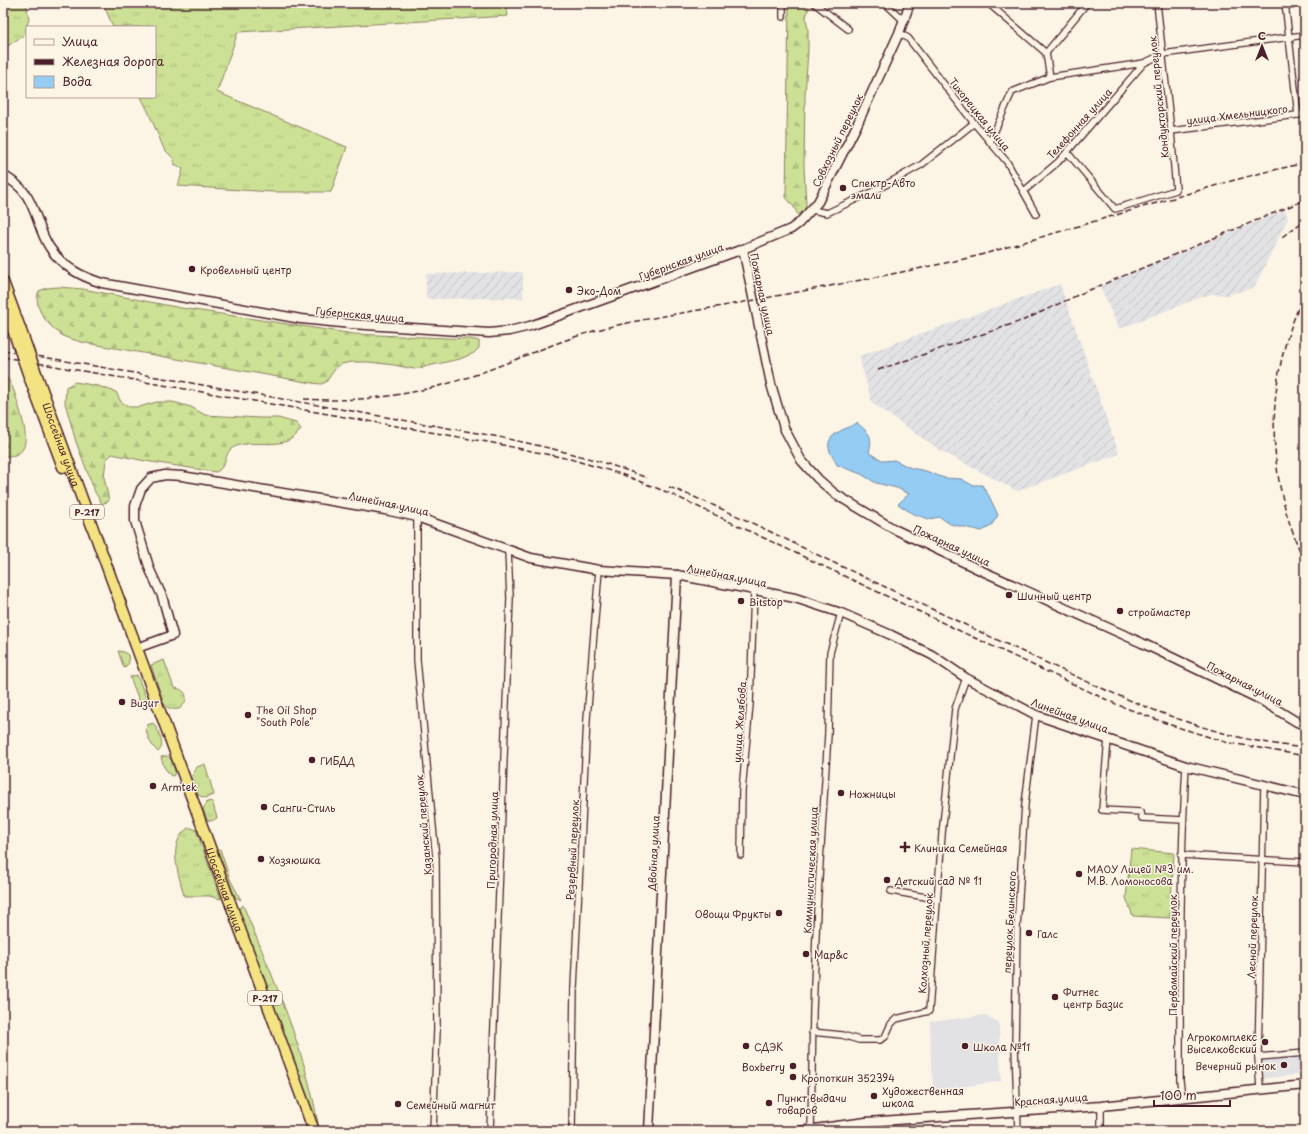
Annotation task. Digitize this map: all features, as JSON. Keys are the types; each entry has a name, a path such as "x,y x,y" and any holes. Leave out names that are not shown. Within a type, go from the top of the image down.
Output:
{"highway":[{"name":"Р-217","path":"3,282 16,329"},
{"name":"Р-217","path":"3,302 16,329"},
{"name":"Шоссейная улица","path":"16,329 122,624 137,648 314,1131"}],"street":[{"path":"782,17 783,3"},
{"path":"814,3 848,29"},
{"path":"885,3 903,20"},
{"name":"Совхозный переулок","path":"743,249 791,229 804,219 818,202 856,127 899,33 910,3"},
{"path":"988,3 996,5 1046,53 1050,77"},
{"path":"1046,53 1087,3"},
{"name":"Кондукторский переулок","path":"1067,152 1115,209 1176,190 1157,3"},
{"path":"1285,3 1298,115"},
{"name":"Тихорецкая улица","path":"899,33 908,38 974,123 1007,162 1036,214"},
{"path":"990,142 1012,92 1050,77 1144,63 1163,54 1305,35"},
{"name":"Телефонная улица","path":"1024,191 1058,162 1144,63"},
{"name":"улица Хмельницкого","path":"1171,132 1305,114"},
{"path":"812,210 827,213 878,189 921,165 974,123"},
{"path":"3,175 16,183"},
{"path":"3,180 16,183"},
{"name":"Губернская улица","path":"16,183 25,193 49,247 64,265 84,277 102,283 293,318 351,324 489,333 509,331 530,326 743,249"},
{"name":"Пожарная улица","path":"743,249 771,384 784,428 801,460 818,479 835,494 894,529 1261,700 1297,722 1305,724"},
{"name":"Линейная улица","path":"137,648 173,635 162,596 150,570 135,521 136,506 141,489 151,478 165,475 182,476 386,510 417,517 531,558 599,570 677,575 795,598 841,613 891,634 932,654 966,678 1036,715 1186,766 1305,794"},
{"name":"Казанский переулок","path":"417,517 417,660 436,858 437,1022 433,1131"},
{"name":"Пригородная улица","path":"490,1131 510,598 508,550"},
{"name":"Резервный переулок","path":"572,1131 574,980 587,718 599,570"},
{"name":"Двойная улица","path":"649,1131 677,575"},
{"name":"улица Желябова","path":"741,855 742,791 750,704 754,591"},
{"name":"Коммунистическая улица","path":"811,1130 812,1032 817,910 828,734 830,653 841,613"},
{"name":"Колхозный переулок","path":"812,1032 842,1035 859,1040 880,1040 885,1037 891,1024 896,1020 929,1010 942,834 955,709 966,678"},
{"name":"переулок Белинского","path":"1018,1131 1016,1111 1015,1048 1017,928 1025,804 1036,715"},
{"path":"1108,740 1102,810 1141,812 1142,818 1183,820"},
{"name":"Первомайский переулок","path":"1182,1098 1180,1081 1181,855 1186,766"},
{"name":"Лесной переулок","path":"1260,1090 1258,1057 1264,859 1264,785"},
{"path":"1181,855 1305,862"},
{"path":"891,891 937,899"},
{"path":"1258,1057 1305,1052"},
{"name":"Красная улица","path":"799,1131 866,1122 1100,1106 1305,1085"},
{"path":"1100,1106 1101,1131"},
{"path":"866,1122 867,1131"}],"shaded area":[{"path":"1285,210 1288,218 1254,288 1226,295 1211,294 1201,297 1119,329 1100,286"},
{"path":"523,272 523,298 426,299 426,274"},
{"path":"1060,284 1119,454 1017,491 941,451 872,403 859,356"},
{"name":"Школа №11","path":"983,1015 999,1022 1001,1081 934,1091 931,1069 930,1022"},
{"name":"Вечерний рынок","path":"1305,1053 1305,1074 1259,1079 1258,1057"}],"green space":[{"path":"3,3 26,3 29,19 24,35 3,49"},
{"path":"103,3 506,3 508,16 238,32 217,92 347,147 331,192 273,192 178,186 183,169 174,164 174,159 164,149 142,98 156,98 156,26 113,26"},
{"path":"789,3 810,3 806,17 808,50 805,95 804,166 806,205 805,211 798,215 786,197"},
{"path":"58,287 83,289 181,308 354,334 470,339 479,341 479,348 474,353 460,359 414,369 369,362 352,362 341,364 335,369 326,382 321,384 312,383 81,342 65,337 54,329 44,317 40,311 37,298 39,291 47,288"},
{"path":"3,374 13,389 21,414 25,431 25,439 24,447 20,452 13,455 3,456"},
{"path":"75,382 98,386 116,392 121,402 130,407 139,407 157,402 173,402 191,407 205,415 278,418 296,423 301,429 294,437 287,441 270,444 243,444 234,447 229,451 223,466 216,472 145,461 112,454 106,460 104,477 109,501 102,504 95,492 76,442 65,403 66,387"},
{"path":"118,651 124,652 128,655 129,663 124,668"},
{"path":"164,660 174,688 183,691 186,696 185,703 179,709 171,709 164,704 151,665"},
{"path":"137,675 147,700 140,703 130,677"},
{"path":"153,723 162,742 158,752 151,743 146,728 147,725"},
{"path":"167,756 171,759 175,771 174,775 171,776 164,767 161,757"},
{"path":"205,764 214,795 205,798 198,795 192,776 197,767"},
{"path":"212,801 217,818 211,821 207,820 203,809 207,802"},
{"path":"188,828 196,830 221,899 209,896 184,896 177,869 176,851 177,842"},
{"path":"220,849 230,879 241,900 235,897 217,850"},
{"path":"1131,849 1174,853 1170,918 1133,916 1126,898"},
{"path":"243,905 277,987 297,1043 306,1071 319,1129 238,910"}],"water":[{"path":"857,423 869,435 871,442 869,453 884,461 894,460 911,468 926,471 944,478 961,479 972,485 982,485 998,515 991,526 982,531 950,524 940,517 929,519 913,514 898,504 909,494 897,488 876,483 861,474 837,465 830,452 829,443 838,432"}],"railway":[{"path":"304,399 348,400 391,396 412,392 454,382 558,343 609,327 858,281 977,256 1231,181 1305,163"},
{"path":"878,370 1024,320 1080,294 1305,200"},
{"path":"1282,237 1305,220"},
{"path":"1305,292 1289,333 1282,358 1277,384 1274,436 1280,488 1286,513 1305,562"},
{"path":"3,350 494,436 571,454 647,478"},
{"path":"3,357 493,443 570,459 621,474 669,493 1118,705 1171,725 1225,742 1305,756"},
{"path":"669,487 730,513 1021,651 1148,708 1200,726 1236,736 1305,748"}],"place":[{"name":"Спектр-Авто эмали","path":"843,188"},
{"name":"Кровельный центр","path":"192,269"},
{"name":"Эко-Дом","path":"569,290"},
{"name":"Шинный центр","path":"1009,595"},
{"name":"Bitstop","path":"741,601"},
{"name":"строймастер","path":"1120,611"},
{"name":"Визит","path":"122,702"},
{"name":"The Oil Shop \"South Pole\"","path":"248,715"},
{"name":"ГИБДД","path":"312,760"},
{"name":"Armtek","path":"153,786"},
{"name":"Ножницы","path":"841,793"},
{"name":"Санги-Стиль","path":"264,807"},
{"name":"Клиника Семейная","path":"905,847"},
{"name":"Хозяюшка","path":"261,859"},
{"name":"МАОУ Лицей №3 им. М.В. Ломоносова","path":"1079,874"},
{"name":"Детский сад № 11","path":"887,880"},
{"name":"Овощи Фрукты","path":"779,913"},
{"name":"Галс","path":"1029,933"},
{"name":"Мар&с","path":"806,954"},
{"name":"Фитнес центр Базис","path":"1055,997"},
{"name":"Агрокомплекс Выселковский","path":"1265,1042"},
{"name":"СДЭК","path":"746,1046"},
{"name":"Школа №11","path":"965,1046"},
{"name":"Вечерний рынок","path":"1284,1065"},
{"name":"Boxberry","path":"793,1066"},
{"name":"Кропоткин 352394","path":"793,1077"},
{"name":"Художественная школа","path":"874,1096"},
{"name":"Пункт выдачи товаров","path":"769,1103"},
{"name":"Семейный магнит","path":"398,1104"}]}
